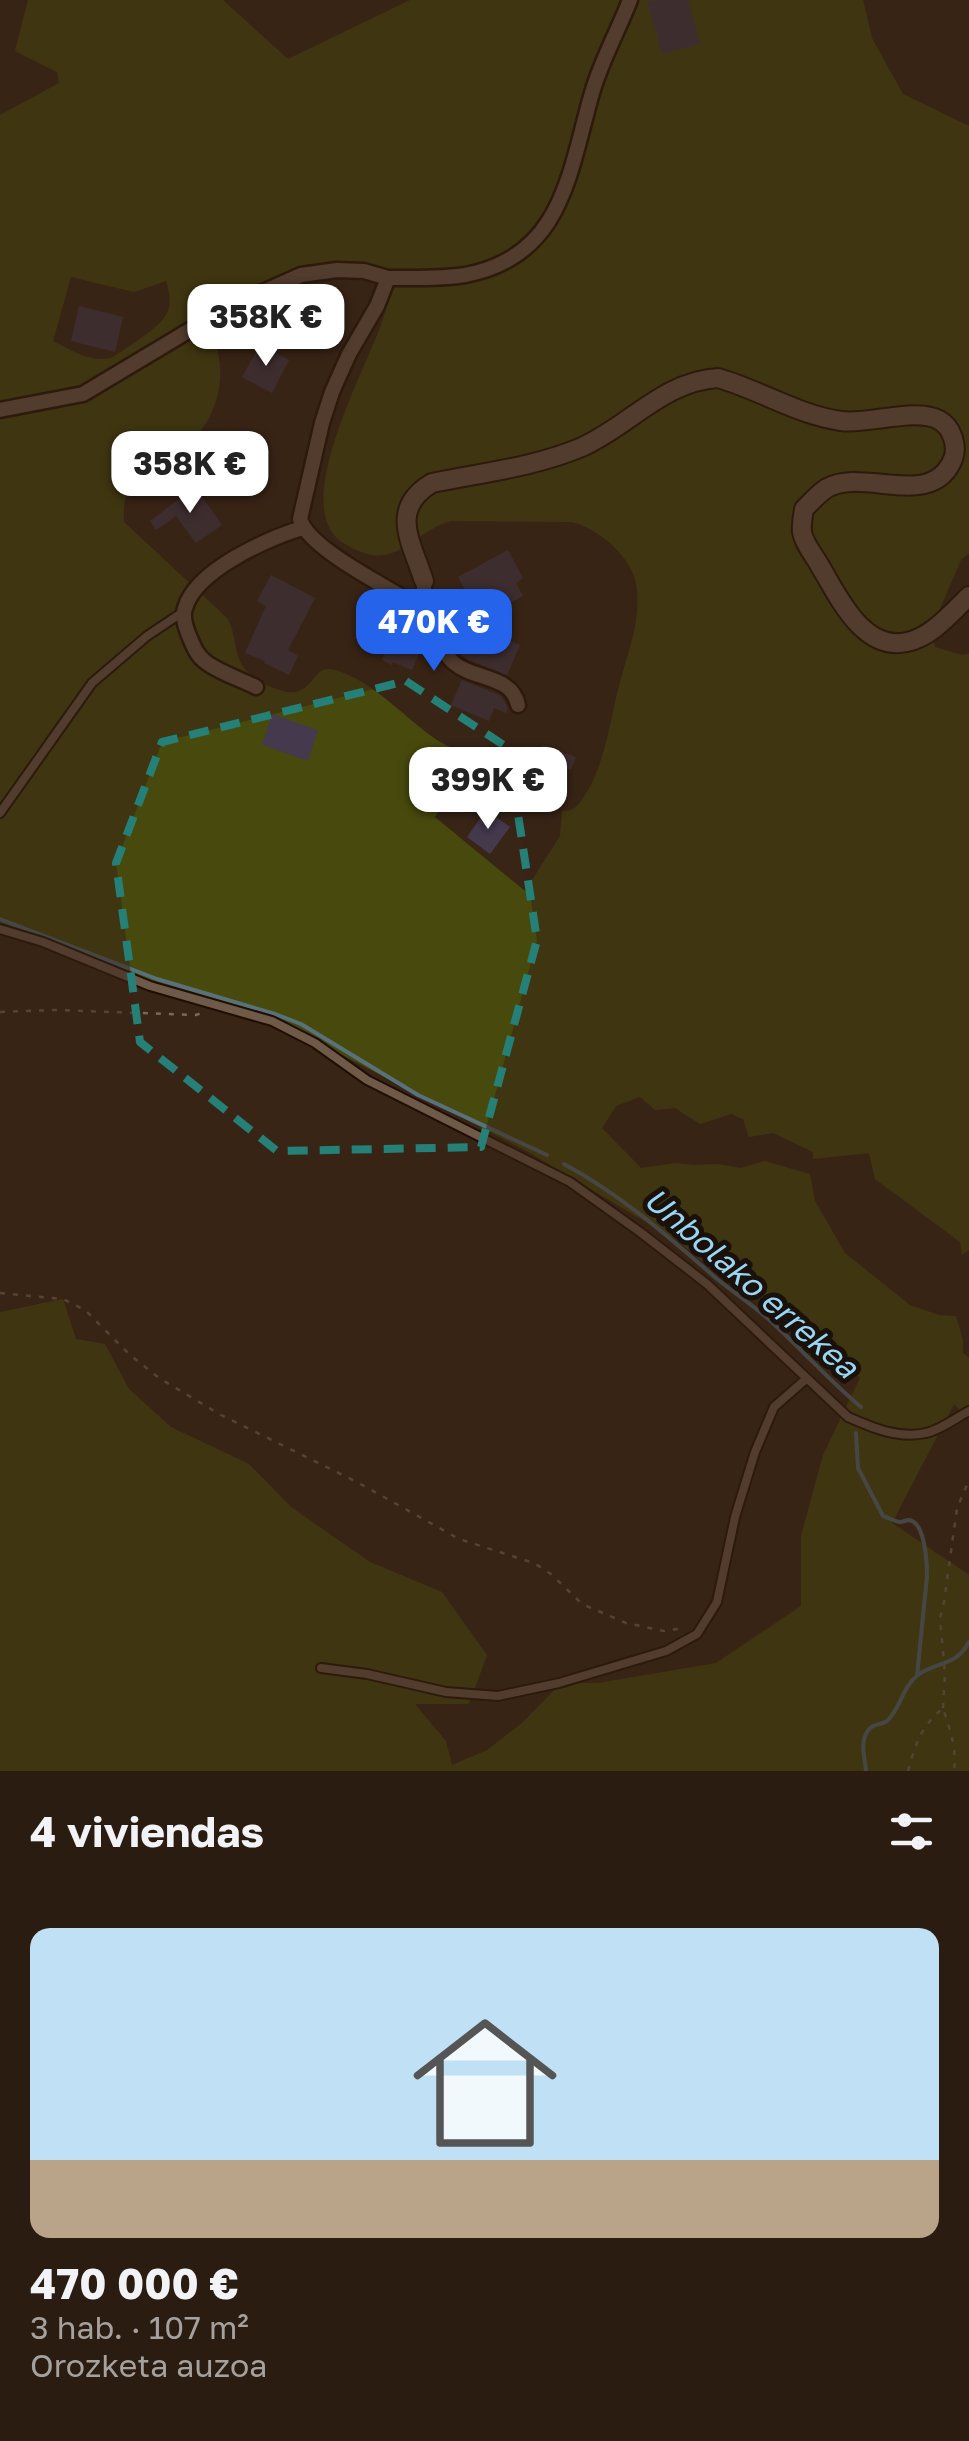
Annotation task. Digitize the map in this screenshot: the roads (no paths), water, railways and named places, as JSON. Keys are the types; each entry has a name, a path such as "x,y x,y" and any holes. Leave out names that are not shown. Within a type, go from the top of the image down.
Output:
{"street":[{"path":"0,410 82,394 225,309 300,275 337,270 364,271 388,278 465,275 501,264 533,244 548,226 569,176 597,77 630,0"},
{"path":"388,278 332,392 300,510 302,528 322,547 404,598 422,590"},
{"path":"518,705 516,695 504,684 453,663 443,649 422,590 406,526 409,500 432,482 524,464 580,447 673,389 702,379 718,378 811,414 842,421 926,415 942,420 950,429 955,453 940,478 917,485 853,483 826,488 804,509 803,536 849,615 870,634 886,640 905,643 919,637 969,596"},
{"path":"256,687 206,662 186,631 183,612 194,589 230,561 272,538 302,528"}],"lane":[{"path":"0,814 92,683 183,612"},
{"path":"0,929 150,986 272,1021 314,1042 367,1080 570,1182 707,1284 848,1416 876,1430 900,1435 928,1433 969,1412"},
{"path":"320,1668 446,1692 498,1696 559,1684 666,1651 697,1634 717,1602 735,1517 774,1407 806,1378"}],"waterway":[{"path":"0,919 157,979 301,1024 418,1095 547,1155"},
{"name":"Unbolako errekea","path":"564,1164 624,1202 763,1314 861,1407"},
{"name":"Unbolako errekea","path":"856,1433 858,1468 883,1516 914,1522 924,1543 927,1576 917,1676"},
{"path":"866,1771 863,1746 869,1729 887,1721 918,1675 952,1660 969,1642"}]}
